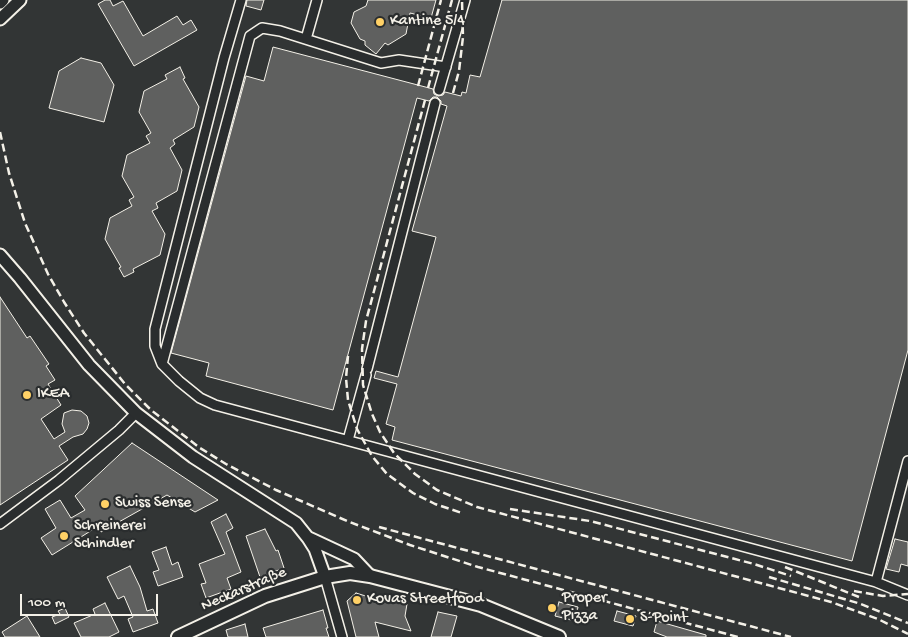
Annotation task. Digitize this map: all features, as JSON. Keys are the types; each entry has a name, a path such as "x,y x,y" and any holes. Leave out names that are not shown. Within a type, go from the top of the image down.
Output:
{"main road":[{"path":"0,3 3,0"},
{"path":"0,19 20,0"},
{"path":"0,255 91,366 136,413 193,457 296,523 308,538 321,562 325,576"},
{"path":"0,266 16,282 31,293"},
{"path":"308,538 354,559 370,576"},
{"name":"Neckarstraße","path":"178,637 257,599 300,583 345,573 370,576 485,607 558,637"}],"street":[{"path":"241,0 224,58 155,329 154,346 162,364 179,381 200,398 215,405 876,582 908,595"},
{"path":"306,39 317,0"},
{"path":"439,90 465,0"},
{"path":"162,364 250,36 262,28 306,39 381,62 399,60 446,66"},
{"path":"348,440 435,103"},
{"path":"0,524 59,480 119,430 136,413"},
{"path":"876,582 908,461"},
{"path":"325,576 342,637"}],"building":[{"path":"105,0 110,0 113,6 123,1 143,36 177,16 183,25 191,20 197,30 134,66 98,4"},
{"path":"247,0 264,0 261,10 246,6"},
{"name":"Kantine 5/4","path":"368,0 436,0 431,18 410,13 406,34 388,45 385,43 376,54 365,45 365,41 360,39 351,23 354,12 366,6"},
{"path":"502,0 908,0 908,350 852,561 392,440 395,427 386,424 397,384 374,378 376,371 398,377 436,237 412,231 447,106 441,104 437,97 433,97 429,101 417,98 333,410 206,376 209,363 171,353 246,76 264,81 273,47 433,89 434,94 438,96 443,95 445,92 461,96 462,92 466,93 470,75 480,77"},
{"path":"81,58 101,63 114,85 104,122 49,108 59,71"},
{"path":"180,67 185,78 183,79 199,107 194,127 173,140 175,144 170,148 182,170 177,191 156,203 158,208 152,211 165,234 160,255 133,269 134,272 124,277 119,268 121,267 105,239 110,218 132,206 129,200 134,197 122,176 127,155 150,143 146,136 151,133 139,112 144,91 167,79 165,75"},
{"name":"IKEA","path":"0,297 27,338 30,336 49,364 46,366 55,380 48,384 61,405 41,419 54,439 65,432 62,424 64,413 72,410 81,411 87,416 89,423 83,434 73,437 59,446 68,460 0,505"},
{"path":"132,443 218,500 195,512 167,495 101,532 97,527 52,555 41,538 56,528 45,509 60,500 71,518 85,510 75,496"},
{"path":"226,514 233,528 226,532 241,572 227,578 231,589 206,598 201,584 206,583 199,564 225,554 211,522"},
{"path":"265,529 276,551 278,550 284,568 260,577 246,536"},
{"path":"895,539 908,542 908,566 901,564 899,572 886,569"},
{"path":"166,547 172,565 178,562 183,577 158,586 153,572 159,570 152,552"},
{"path":"130,566 140,587 147,611 153,609 158,623 133,632 128,619 133,617 124,596 118,599 107,577"},
{"path":"356,593 372,598 407,604 405,616 411,631 375,622 379,637 356,637 347,601"},
{"path":"559,602 578,607 575,621 555,616"},
{"path":"105,603 119,632 109,637 81,637 74,623 95,614 93,609"},
{"path":"65,608 69,617 55,624 52,617 60,614 58,611"},
{"path":"323,610 329,637 266,637 263,628"},
{"path":"617,611 636,616 633,626 614,621"},
{"path":"438,612 457,616 451,637 431,637"},
{"path":"27,616 40,637 5,637 2,632"},
{"path":"657,621 706,635 706,637 667,637 654,632"},
{"path":"245,624 248,637 228,637 226,630"}],"railway":[{"path":"418,86 441,0"},
{"path":"428,88 452,0"},
{"path":"453,93 459,71 463,37 462,0"},
{"path":"425,100 366,321 362,349 363,385 380,432 394,453 415,474 437,490 477,507 831,602 878,619 908,634"},
{"path":"0,132 9,173 25,223 48,274 64,302 84,333 125,384 151,410 200,448 276,490 347,521 410,545 478,567 738,637"},
{"path":"348,356 346,378 348,400 357,429 372,456 387,474 413,493 435,504 462,513"},
{"path":"510,509 590,521 754,564 791,576"},
{"path":"379,527 791,637"},
{"path":"785,567 859,597"},
{"path":"769,577 861,604 908,623"},
{"path":"854,591 883,596 908,594"}],"place":[{"name":"Kantine 5/4","path":"380,22"},
{"name":"IKEA","path":"27,395"},
{"name":"Swiss Sense","path":"105,504"},
{"name":"Schreinerei Schindler","path":"64,536"},
{"name":"Kovas Streetfood","path":"357,600"},
{"name":"Proper Pizza","path":"552,608"},
{"name":"S-Point","path":"630,619"}]}
